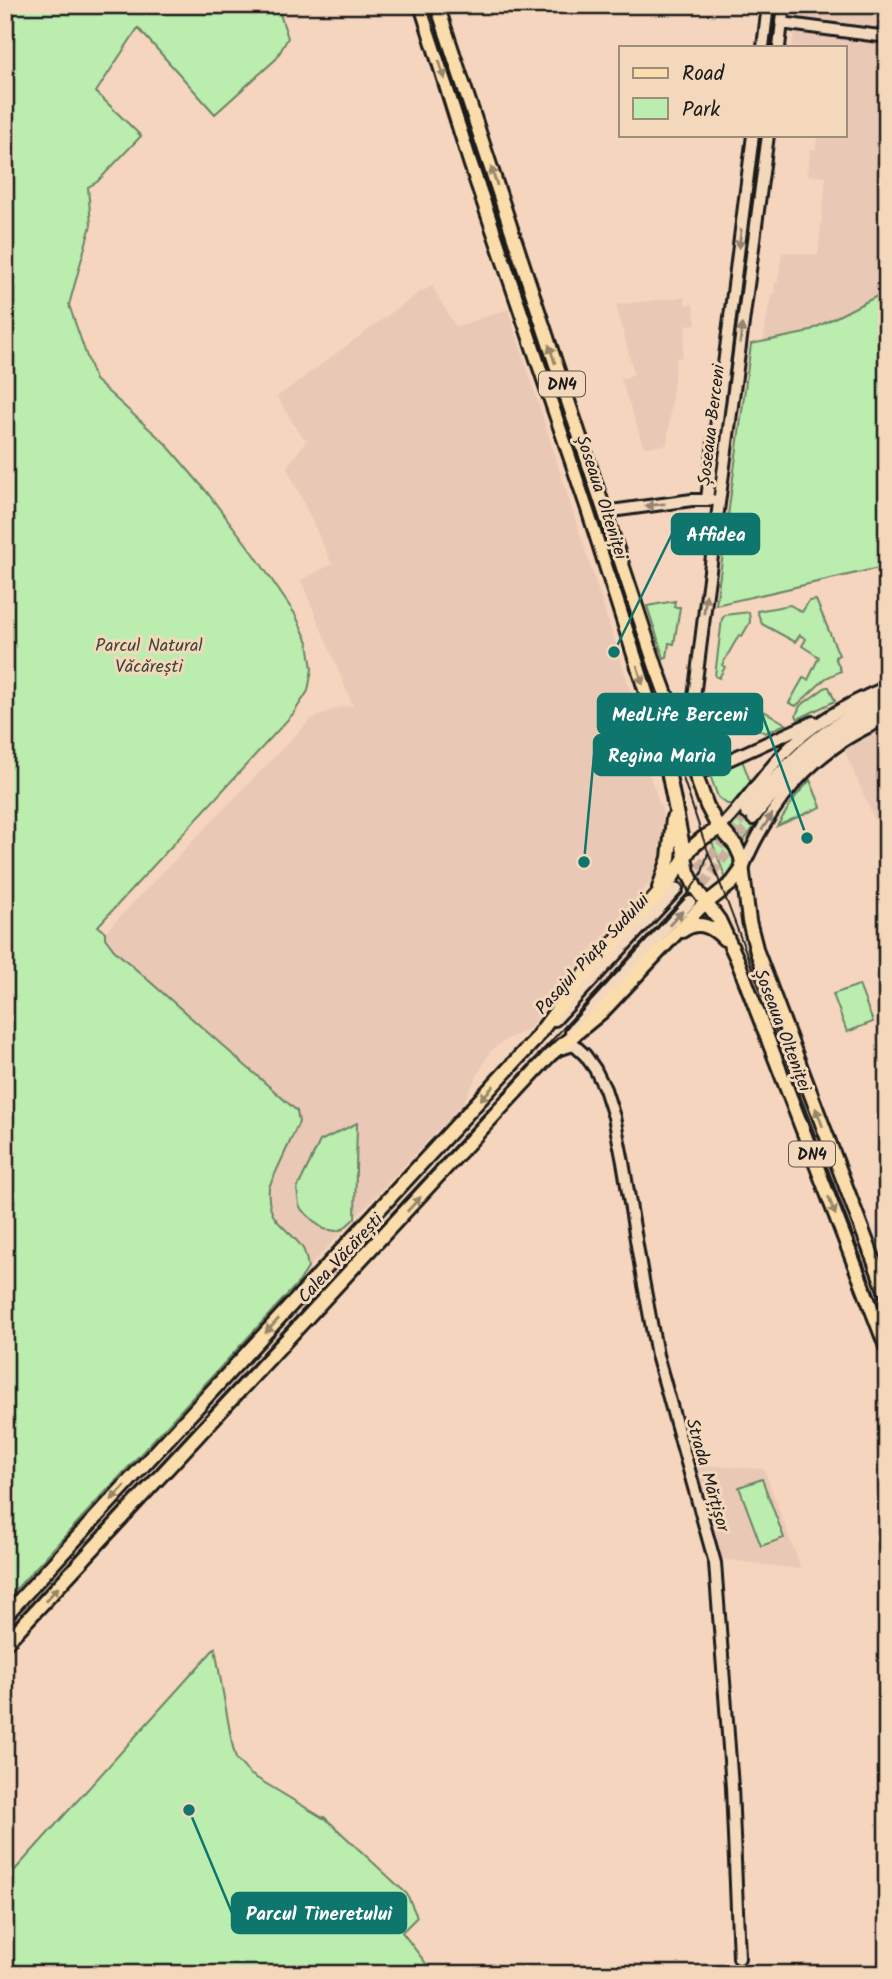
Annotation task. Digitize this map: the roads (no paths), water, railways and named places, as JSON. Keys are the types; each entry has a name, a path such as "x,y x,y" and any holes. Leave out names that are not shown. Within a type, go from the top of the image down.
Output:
{"main road":[{"name":"Șoseaua Olteniței","path":"421,5 470,162 591,516 655,721 692,882 727,935 887,1349"},
{"name":"Șoseaua Olteniței","path":"437,5 664,693 710,812 736,846 741,857 749,921 757,952 887,1295"},
{"path":"763,46 768,5"},
{"path":"779,46 784,5"},
{"path":"782,23 887,37"},
{"name":"Șoseaua Berceni","path":"707,499 753,136"},
{"name":"Șoseaua Berceni","path":"690,761 691,721 768,136"},
{"path":"748,171 762,173"},
{"path":"591,516 707,499 719,501"},
{"path":"695,775 887,687"},
{"path":"887,697 844,718 809,743 780,771 749,816 815,750 845,728 887,707"},
{"path":"685,857 699,841 720,828 782,754 828,715"},
{"path":"707,902 732,883 743,868 764,826 803,775 841,742 887,718"},
{"path":"654,898 669,858 674,802"},
{"name":"Calea Văcărești","path":"5,1616 534,1042 576,984 676,873 685,857"},
{"name":"Pasajul Piața Sudului","path":"534,1042 677,889"},
{"name":"Pasajul Piața Sudului","path":"550,1055 690,902"},
{"name":"Calea Văcărești","path":"5,1644 550,1055 603,1011 707,902"},
{"path":"654,957 687,928 702,924 710,926 720,935 737,959"},
{"path":"581,1050 579,1036 583,1028"},
{"path":"550,1055 570,1045 581,1050"},
{"name":"Strada Mărțișor","path":"581,1050 600,1077 614,1117 657,1355 715,1563 732,1787 739,1958"},
{"path":"335,1257 351,1272"}],"tunnel":[{"path":"677,889 719,847 746,813"},
{"path":"694,897 753,819"}],"tram line":[{"path":"426,5 703,838 887,1326"},
{"path":"5,1632 689,892 702,873 708,853"}],"place":[{"name":"Affidea","path":"614,652"},
{"name":"MedLife Berceni","path":"807,838"},
{"name":"Regina Maria","path":"584,862"},
{"name":"Parcul Tineretului","path":"189,1810"}],"park label":[{"name":"Parcul Natural Văcărești","path":"149,655"}]}
